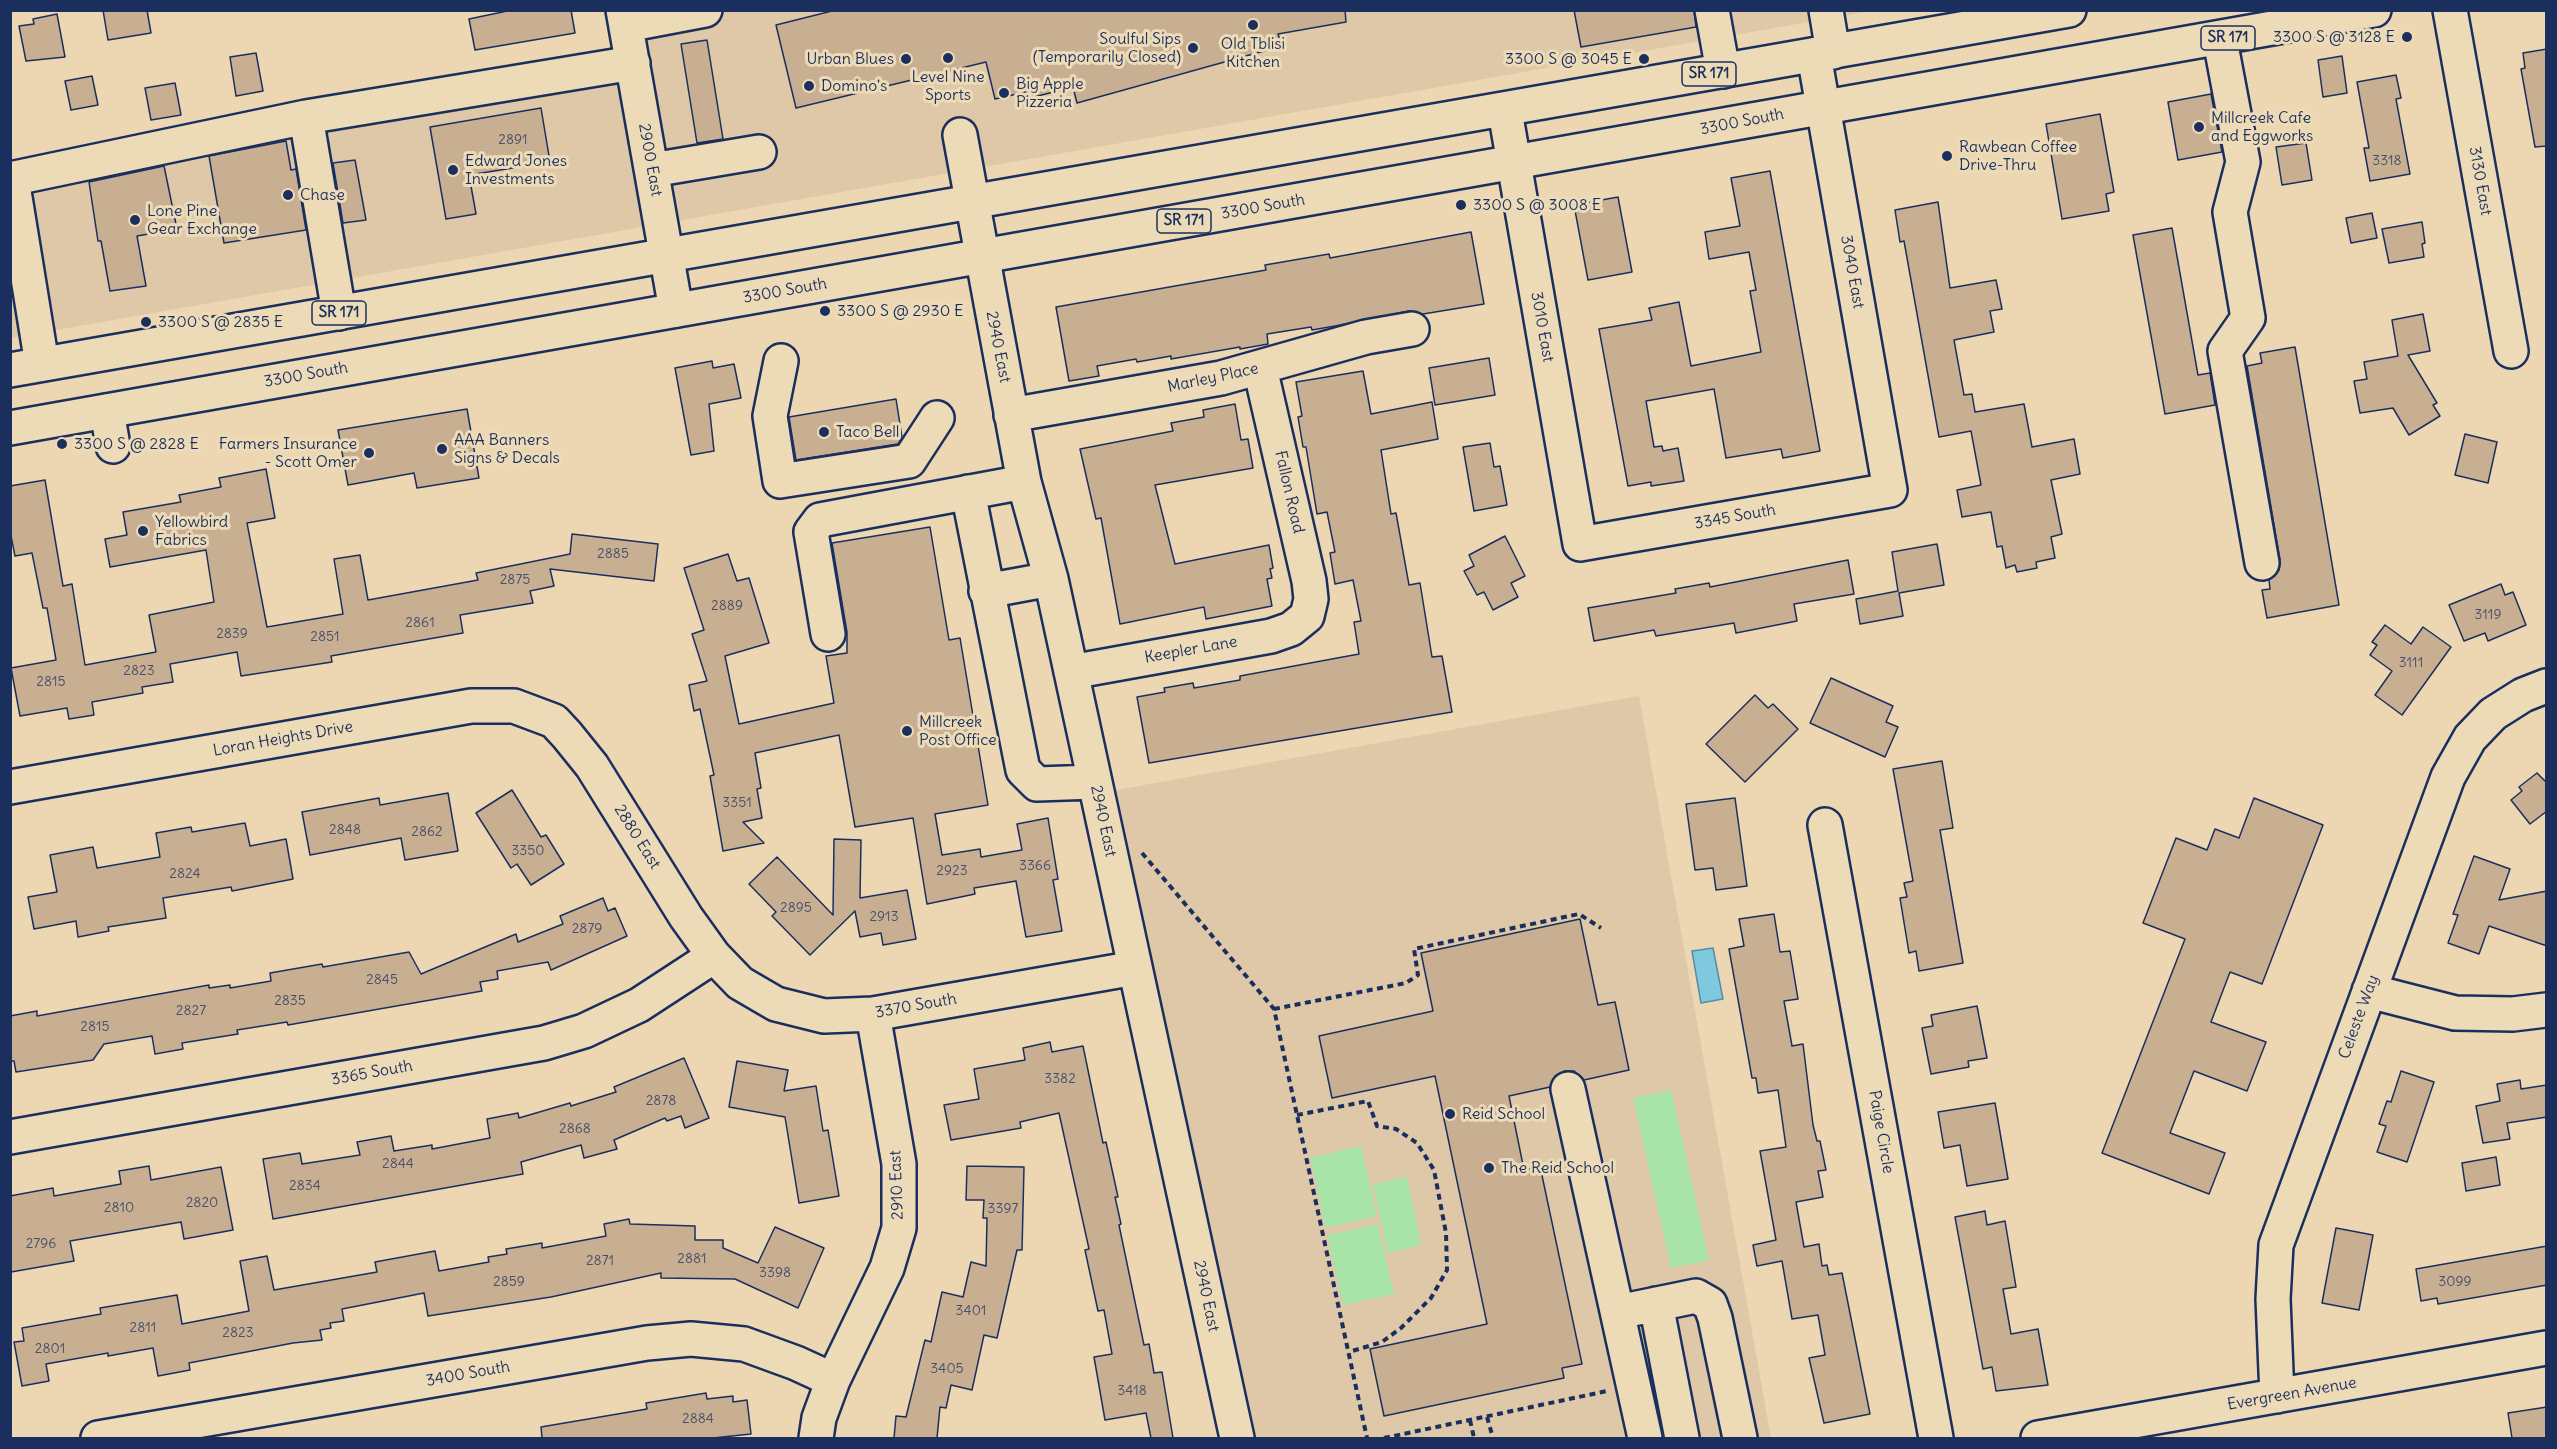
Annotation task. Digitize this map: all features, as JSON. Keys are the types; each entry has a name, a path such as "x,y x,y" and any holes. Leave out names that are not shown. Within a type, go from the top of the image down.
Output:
{"street":[{"path":"625,18 705,10"},
{"path":"1712,10 1723,71"},
{"name":"3040 East","path":"1826,10 1824,107 1890,490"},
{"name":"SR 171","path":"10,370 1824,54 1964,19 2069,10"},
{"name":"3300 South","path":"10,428 980,255 2220,40 2374,10"},
{"name":"3130 East","path":"2450,10 2511,351"},
{"name":"2900 East","path":"625,18 676,310"},
{"path":"2220,40 2243,162 2230,212 2247,318 2225,351 2262,563"},
{"path":"42,364 11,179 306,117 633,63"},
{"name":"3010 East","path":"1505,111 1580,544"},
{"path":"306,117 339,313"},
{"name":"2940 East","path":"960,135 980,255 1024,482 1051,579 1237,1438"},
{"path":"651,170 759,152"},
{"name":"Marley Place","path":"1011,415 1221,378 1366,337 1412,329"},
{"path":"781,360 770,416 780,482 909,461 937,417"},
{"name":"Fallon Road","path":"1260,368 1310,581 1311,599 1307,616"},
{"path":"107,411 113,446"},
{"path":"828,634 811,532 820,520 1024,482"},
{"name":"3345 South","path":"1580,544 1890,490"},
{"path":"968,492 1023,770 1037,784 1094,782"},
{"path":"986,591 1051,579"},
{"name":"Keepler Lane","path":"1071,672 1271,636 1291,629 1307,616"},
{"name":"Celeste Way","path":"2277,1396 2273,1299 2276,1245 2368,991 2459,753 2493,714 2523,695 2547,686"},
{"name":"Loran Heights Drive","path":"10,787 471,706 514,706 554,722"},
{"name":"2880 East","path":"554,722 592,766 686,917 714,956"},
{"name":"Paige Circle","path":"1826,825 1936,1438"},
{"name":"3370 South","path":"714,956 740,983 777,1004 824,1016 873,1014 1135,968"},
{"name":"3365 South","path":"10,1137 544,1043 584,1031 639,1005 714,956"},
{"path":"2368,991 2455,1013 2513,1014 2547,1010"},
{"name":"2910 East","path":"816,1438 819,1419 833,1380 888,1268 899,1228 899,1164 873,1014"},
{"path":"1568,1089 1645,1438"},
{"path":"1618,1312 1696,1296 1710,1304 1715,1318 1740,1438"},
{"path":"1656,1304 1682,1438"},
{"name":"3400 South","path":"98,1438 635,1345 691,1339 744,1344 796,1362 833,1380"},
{"name":"Evergreen Avenue","path":"2038,1438 2547,1348"}],"path":[{"path":"1140,851 1274,1009 1367,1438"},
{"path":"1274,1009 1406,983 1418,975 1414,949 1579,914 1601,928"},
{"path":"1297,1115 1368,1101 1377,1126 1396,1129 1417,1143 1434,1170 1446,1233 1447,1270 1431,1298 1401,1328 1382,1342 1349,1352"},
{"path":"1384,1438 1633,1385"},
{"path":"1487,1416 1492,1438"},
{"path":"1470,1420 1474,1438"}],"shaded area":[{"path":"640,11 1871,11 11,338 11,165 645,49"},
{"name":"Reid School","path":"1639,696 1771,1438 1256,1438 1116,790"}],"green space":[{"path":"1671,1090 1709,1260 1671,1268 1633,1098"},
{"path":"1361,1146 1377,1216 1326,1228 1310,1158"},
{"path":"1407,1177 1421,1245 1388,1253 1373,1184"},
{"path":"1378,1224 1394,1294 1343,1305 1327,1235"}],"water":[{"path":"1713,948 1723,999 1701,1003 1692,951"}],"building":[{"path":"103,10 147,10 151,33 108,40"},
{"path":"512,10 571,10 575,33 475,50 469,19"},
{"path":"836,10 1345,10 1346,22 1278,34 1282,46 1077,103 1073,87 1034,97 1030,91 995,99 986,62 796,108 776,25"},
{"path":"1574,10 1694,10 1696,27 1581,47"},
{"path":"57,14 65,57 26,61 19,26 34,24 33,19"},
{"path":"707,40 723,139 697,143 681,44"},
{"path":"2547,49 2547,146 2535,147 2521,69 2525,68 2523,53"},
{"path":"256,53 263,91 236,96 230,57"},
{"path":"2342,56 2347,93 2323,97 2318,60"},
{"path":"2396,75 2401,98 2396,99 2410,174 2370,181 2364,148 2369,148 2357,82"},
{"path":"92,76 98,105 71,110 65,81"},
{"path":"175,83 181,115 151,120 145,88"},
{"name":"Millcreek Cafe and Eggworks","path":"2211,94 2222,152 2178,160 2168,102"},
{"path":"541,108 550,162 469,175 476,214 446,219 430,127"},
{"path":"2100,114 2114,192 2106,194 2109,211 2062,219 2046,124"},
{"name":"Chase","path":"286,141 291,170 296,169 306,230 224,243 209,156"},
{"path":"2306,143 2312,180 2282,185 2276,147"},
{"path":"355,160 366,220 343,223 333,163"},
{"path":"164,166 177,229 137,236 146,286 110,291 101,241 98,241 89,182"},
{"path":"1770,171 1820,451 1783,458 1781,449 1726,458 1714,389 1646,401 1654,447 1662,446 1663,451 1678,448 1684,481 1651,486 1651,482 1628,486 1599,329 1652,320 1649,308 1679,302 1691,366 1761,352 1750,291 1756,290 1749,252 1709,259 1705,232 1740,226 1731,178"},
{"path":"1618,197 1632,272 1588,280 1574,205"},
{"path":"1938,202 1950,288 1996,280 2002,309 1990,311 1994,332 1954,340 1964,395 1972,394 1975,412 2024,404 2032,447 2074,439 2080,474 2051,480 2062,534 2051,537 2055,558 2036,562 2037,568 2017,572 2015,565 2006,568 2002,546 1997,547 1991,512 1962,517 1957,490 1981,485 1971,431 1939,437 1904,241 1900,242 1895,210"},
{"path":"2372,213 2377,238 2351,243 2346,218"},
{"path":"2422,222 2424,257 2389,263 2382,229"},
{"path":"2172,228 2198,375 2210,373 2215,405 2165,414 2133,235"},
{"path":"1471,232 1484,304 1423,314 1409,311 1312,330 1311,327 1267,334 1268,344 1171,359 1171,356 1137,362 1136,359 1097,366 1099,376 1069,381 1056,307 1266,270 1265,265 1329,254 1330,258"},
{"path":"2423,314 2430,351 2408,355 2437,403 2433,405 2440,416 2409,435 2393,408 2360,413 2354,381 2367,379 2364,362 2398,356 2392,320"},
{"path":"2295,347 2339,605 2267,618 2262,590 2270,589 2269,580 2279,570 2280,560 2247,366 2262,363 2260,353"},
{"path":"1489,358 1495,395 1435,405 1429,368"},
{"path":"712,361 713,368 734,364 741,398 709,404 714,451 691,455 675,368"},
{"path":"1363,371 1371,414 1432,402 1438,439 1381,450 1391,514 1396,513 1409,585 1420,583 1432,657 1442,656 1452,712 1149,763 1137,697 1165,692 1164,688 1193,683 1194,688 1240,680 1240,676 1359,654 1354,622 1361,621 1353,580 1335,584 1330,553 1335,552 1327,512 1317,514 1306,447 1303,447 1298,417 1302,416 1296,382"},
{"path":"896,399 902,437 898,444 796,460 789,417"},
{"path":"1235,404 1241,440 1248,439 1253,468 1155,485 1175,564 1269,545 1273,568 1270,569 1272,578 1267,579 1272,606 1206,619 1204,607 1120,624 1101,518 1096,519 1080,449 1173,431 1171,423 1204,417 1203,410"},
{"path":"467,409 479,478 417,488 414,473 348,485 338,430"},
{"path":"2465,434 2497,442 2488,483 2455,475"},
{"path":"1490,443 1494,467 1500,466 1507,505 1474,511 1463,447"},
{"path":"266,469 275,518 247,523 267,627 343,614 334,559 360,555 368,600 478,580 476,573 570,554 572,534 658,544 654,581 550,569 554,586 530,591 533,603 460,615 463,633 331,656 332,662 241,676 237,652 170,664 173,682 142,687 143,693 92,702 94,715 69,719 67,708 20,716 11,668 56,660 47,608 43,608 32,553 15,556 10,531 10,486 45,480 63,586 72,584 85,665 156,652 149,615 214,602 206,550 110,567 105,539 127,535 123,512 181,502 179,495 221,487 219,478"},
{"path":"930,527 949,640 960,638 988,805 935,814 942,855 980,849 981,857 1022,850 1017,824 1048,818 1058,879 1053,880 1062,931 1026,937 1016,881 974,888 975,894 927,904 913,818 855,827 839,735 755,753 761,788 757,789 762,818 743,822 764,843 723,851 710,776 714,775 700,709 694,711 689,685 707,681 692,634 704,630 684,568 728,554 737,581 749,578 769,643 725,656 739,724 834,703 826,656 847,653 847,632 832,543"},
{"path":"1505,536 1525,576 1511,583 1518,597 1493,610 1484,592 1477,595 1464,571 1474,566 1469,555"},
{"path":"1937,544 1944,585 1899,593 1903,616 1860,624 1856,599 1898,591 1892,552"},
{"path":"1848,560 1854,594 1794,604 1797,621 1736,633 1734,623 1656,636 1654,630 1594,641 1588,608 1676,593 1675,589 1709,583 1710,587"},
{"path":"2501,584 2505,595 2513,592 2526,625 2488,641 2485,633 2464,641 2449,605"},
{"path":"2385,625 2411,644 2423,627 2451,647 2402,715 2375,695 2392,671 2370,655 2377,645 2372,642"},
{"path":"1831,678 1893,706 1886,722 1898,727 1885,757 1810,723"},
{"path":"1755,695 1768,708 1773,704 1798,729 1745,782 1706,744"},
{"path":"1942,761 1953,828 1940,830 1963,963 1919,971 1916,951 1909,953 1900,898 1907,897 1904,883 1913,881 1893,769"},
{"path":"2537,773 2547,783 2547,811 2530,824 2511,800 2522,791 2519,787"},
{"path":"512,790 541,837 546,835 564,864 531,885 517,864 511,868 476,813"},
{"path":"448,793 458,851 405,860 401,838 310,855 302,812 379,798 380,805"},
{"path":"1735,798 1747,886 1716,890 1713,868 1695,870 1686,804"},
{"path":"2254,798 2323,825 2262,984 2230,972 2211,1022 2266,1042 2247,1091 2194,1071 2170,1133 2225,1153 2209,1194 2102,1153 2185,939 2143,923 2176,838 2207,850 2215,829 2239,838"},
{"path":"245,823 250,846 286,839 293,879 232,891 231,887 163,898 166,918 108,927 109,931 78,937 76,921 34,929 28,897 57,892 50,855 93,847 97,868 160,857 156,833 191,827 192,832"},
{"path":"834,839 861,840 860,898 907,890 916,939 883,945 881,933 860,937 855,911 810,955 772,916 776,912 749,884 777,857 833,915"},
{"path":"2474,856 2510,869 2499,900 2547,891 2547,946 2489,926 2479,954 2448,943 2458,915 2453,914"},
{"path":"603,898 608,911 615,908 627,936 551,970 548,962 497,971 498,979 480,982 482,991 288,1025 287,1022 237,1030 238,1034 182,1043 183,1049 155,1054 152,1036 104,1044 93,1060 16,1072 14,1061 10,1061 10,1016 37,1011 37,1016 209,985 209,988 230,985 230,988 271,981 270,973 322,964 323,967 409,952 421,974 516,934 518,942 563,924 560,916"},
{"path":"1774,914 1780,952 1790,951 1798,999 1784,1001 1792,1046 1803,1044 1813,1125 1817,1141 1820,1141 1826,1170 1818,1171 1823,1197 1796,1202 1804,1247 1819,1244 1822,1266 1827,1265 1829,1275 1842,1273 1870,1414 1824,1423 1809,1358 1825,1355 1818,1315 1792,1319 1782,1261 1757,1266 1753,1245 1776,1240 1760,1151 1786,1147 1778,1090 1758,1093 1756,1078 1752,1078 1729,949 1744,946 1739,919"},
{"name":"The Reid School","path":"1580,919 1598,1005 1615,1002 1629,1070 1584,1080 1574,1071 1565,1071 1555,1076 1550,1087 1509,1096 1524,1170 1540,1166 1582,1364 1562,1368 1564,1378 1384,1416 1370,1349 1487,1324 1435,1076 1332,1098 1319,1036 1433,1011 1421,953"},
{"path":"1977,1006 1987,1058 1968,1061 1969,1067 1931,1074 1922,1028 1933,1026 1931,1015"},
{"path":"1050,1042 1052,1052 1083,1046 1103,1143 1106,1142 1118,1197 1115,1197 1121,1224 1119,1225 1144,1345 1149,1344 1154,1373 1162,1372 1173,1438 1151,1438 1146,1413 1105,1420 1094,1357 1112,1354 1104,1310 1098,1311 1085,1250 1089,1249 1059,1113 1020,1122 1021,1128 951,1140 944,1105 979,1099 974,1069 1025,1060 1023,1048"},
{"path":"684,1058 709,1118 685,1128 681,1116 667,1121 665,1118 614,1140 617,1149 584,1158 581,1145 521,1162 523,1174 273,1219 263,1159 300,1153 302,1164 360,1155 357,1142 391,1136 394,1151 432,1145 432,1149 490,1138 487,1119 518,1113 519,1118 570,1103 571,1106 616,1092 614,1087"},
{"path":"737,1061 788,1070 784,1091 816,1086 823,1131 828,1130 839,1196 799,1203 785,1117 729,1107"},
{"path":"2401,1071 2434,1082 2407,1162 2377,1152 2386,1126 2379,1124 2387,1101 2391,1102"},
{"path":"2520,1080 2521,1089 2547,1085 2547,1117 2507,1123 2510,1139 2483,1143 2476,1106 2500,1101 2497,1084"},
{"path":"1995,1103 2008,1179 1967,1186 1960,1145 1944,1148 1938,1112"},
{"path":"2496,1157 2500,1185 2466,1191 2462,1163"},
{"path":"149,1166 151,1180 221,1167 233,1230 184,1239 181,1222 70,1241 74,1261 11,1272 10,1196 53,1188 54,1196 121,1184 119,1171"},
{"path":"967,1166 1024,1167 1022,1250 1017,1250 997,1338 984,1335 972,1390 951,1385 946,1408 940,1407 937,1438 894,1438 896,1416 906,1417 925,1340 931,1342 942,1292 963,1297 971,1262 986,1266 987,1218 983,1218 984,1200 966,1200"},
{"path":"1985,1211 1987,1225 2005,1221 2016,1287 2003,1289 2011,1334 2038,1329 2048,1385 1996,1391 1992,1367 1983,1369 1955,1217"},
{"path":"629,1219 630,1224 695,1226 695,1240 723,1240 723,1248 758,1263 775,1227 824,1248 798,1308 735,1279 661,1278 661,1273 551,1297 428,1316 424,1293 342,1309 344,1321 330,1323 331,1328 320,1330 322,1340 293,1343 189,1363 190,1370 158,1376 153,1348 108,1356 108,1353 46,1364 49,1381 22,1386 14,1342 24,1341 22,1328 101,1314 100,1308 177,1295 182,1324 249,1311 240,1261 267,1256 274,1290 377,1272 375,1262 435,1251 439,1271 489,1262 488,1257 507,1254 506,1249 542,1243 542,1248 606,1236 604,1224"},
{"path":"2336,1228 2373,1235 2359,1310 2322,1303"},
{"path":"2547,1246 2547,1285 2438,1304 2437,1298 2421,1301 2416,1269"},
{"path":"706,1393 707,1399 733,1396 733,1402 747,1400 751,1434 713,1438 542,1438 541,1427 647,1409 646,1403"},
{"path":"2547,1407 2547,1438 2512,1438 2508,1413"}],"place":[{"name":"Old Tblisi Kitchen","path":"1253,25"},
{"name":"3300 S @ 3128 E","path":"2407,37"},
{"name":"Soulful Sips (Temporarily Closed)","path":"1193,48"},
{"name":"Level Nine Sports","path":"948,58"},
{"name":"Urban Blues","path":"906,59"},
{"name":"3300 S @ 3045 E","path":"1644,59"},
{"name":"Domino's","path":"809,86"},
{"name":"Big Apple Pizzeria","path":"1004,93"},
{"name":"Millcreek Cafe and Eggworks","path":"2199,127"},
{"name":"Rawbean Coffee Drive-Thru","path":"1947,156"},
{"name":"Edward Jones Investments","path":"453,170"},
{"name":"Chase","path":"288,195"},
{"name":"3300 S @ 3008 E","path":"1461,205"},
{"name":"Lone Pine Gear Exchange","path":"135,220"},
{"name":"3300 S @ 2930 E","path":"825,311"},
{"name":"3300 S @ 2835 E","path":"146,322"},
{"name":"Taco Bell","path":"824,432"},
{"name":"3300 S @ 2828 E","path":"62,444"},
{"name":"AAA Banners Signs & Decals","path":"442,449"},
{"name":"Farmers Insurance - Scott Omer","path":"369,453"},
{"name":"Yellowbird Fabrics","path":"143,531"},
{"name":"Millcreek Post Office","path":"907,731"},
{"name":"Reid School","path":"1450,1114"},
{"name":"The Reid School","path":"1489,1168"}]}
